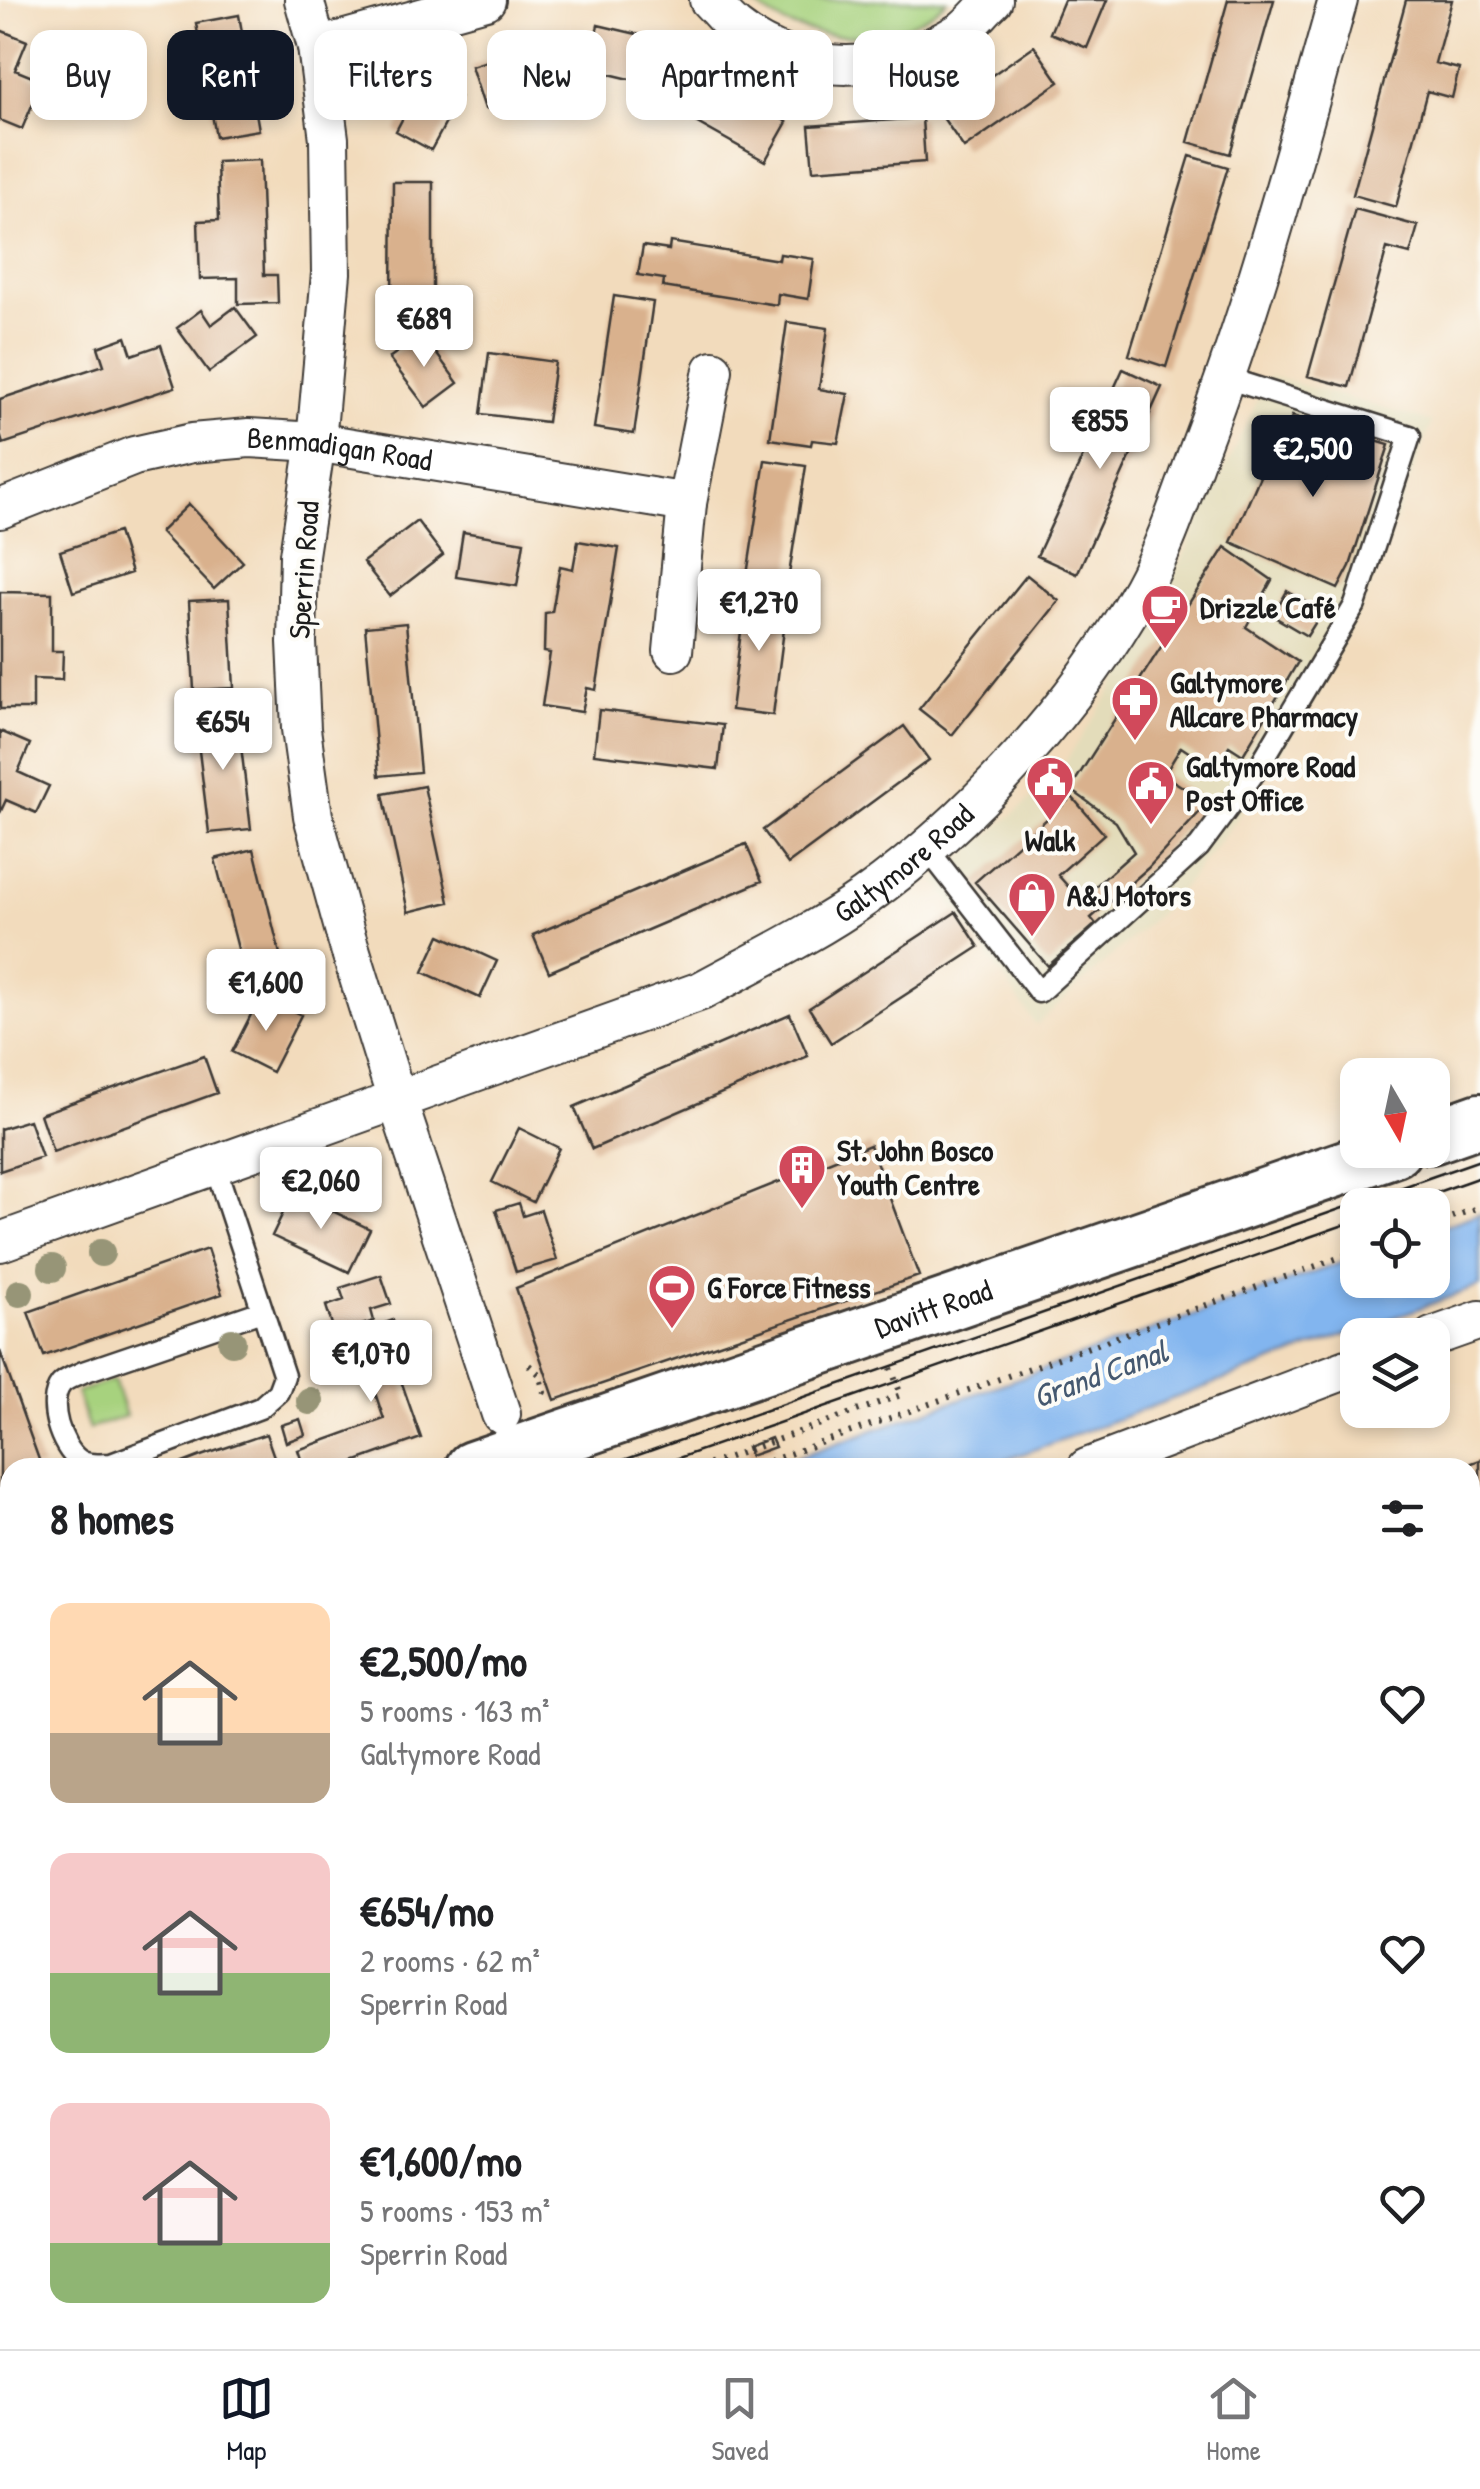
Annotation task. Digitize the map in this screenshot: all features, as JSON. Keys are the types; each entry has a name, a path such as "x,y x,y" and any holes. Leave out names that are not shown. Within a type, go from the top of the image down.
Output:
{"main road":[{"path":"1450,1131 1480,1120"},
{"name":"Davitt Road","path":"501,1458 1343,1168"}],"street":[{"name":"Sperrin Road","path":"304,0 314,37"},
{"path":"380,30 486,0"},
{"path":"709,0 737,29 790,57 849,66 909,58 962,31 992,0"},
{"name":"Galtymore Road","path":"0,1242 701,991 865,897 926,847 989,788 1068,700 1143,586 1226,378 1296,154 1338,0"},
{"name":"Sperrin Road","path":"326,120 331,272 316,442 300,554 297,642 312,816 346,936 501,1414"},
{"path":"673,651 687,503 713,370"},
{"name":"Benmadigan Road","path":"0,509 134,456 192,443 249,438 316,442 687,503"},
{"path":"1450,1331 1480,1320"},
{"path":"1113,1458 1340,1372"}],"lane":[{"path":"926,847 1039,992 1199,847 1260,765 1355,605 1410,436 1226,378"},
{"path":"127,1458 260,1408 278,1392 284,1376 215,1166"},
{"path":"77,1458 62,1432 54,1405 61,1384 83,1372 262,1312"}],"path":[{"path":"1450,1218 1480,1207"},
{"path":"778,1458 1340,1257"},
{"path":"727,1458 901,1395"}],"shaded area":[{"path":"1269,376 1432,422 1370,587 1316,698 1233,824 1168,905 1036,1025 936,880 1054,779 1139,649"}],"green space":[{"path":"747,0 947,0 914,23 895,30 853,30 853,36 833,35 833,30 805,30 776,19"},
{"path":"114,1380 126,1416 89,1429 76,1392"}],"water":[{"path":"1480,1213 1480,1286 1450,1297 1450,1224"},
{"name":"Grand Canal","path":"1340,1263 1340,1298 1447,1298 1393,1318 1340,1318 1340,1337 1012,1458 795,1458"}],"building":[{"path":"1064,0 1107,0 1087,48 1050,33"},
{"path":"1228,0 1274,0 1230,154 1188,142"},
{"path":"1406,0 1452,0 1435,63 1459,69 1452,98 1427,91 1396,207 1353,195"},
{"path":"239,15 242,30 197,30 196,23"},
{"path":"598,25 626,32 626,78 606,73 606,30 597,30"},
{"path":"0,30 27,41 15,70 30,76 30,110 22,129 0,120"},
{"path":"1034,46 1059,82 964,148 945,120 995,120 995,73"},
{"path":"487,61 487,108 485,109 471,66"},
{"path":"213,120 257,120 259,130 216,137"},
{"path":"402,120 447,120 431,150 396,131"},
{"path":"692,120 787,122 765,161"},
{"path":"922,120 925,162 813,170 809,126"},
{"path":"1190,156 1228,167 1166,367 1129,355"},
{"path":"260,160 264,275 277,275 278,303 238,304 238,278 200,279 198,221 219,220 217,162"},
{"path":"393,182 433,182 433,302 392,301"},
{"path":"1355,209 1418,226 1410,254 1387,248 1349,387 1308,376"},
{"path":"670,242 779,260 780,254 814,259 808,299 778,294 777,305 663,287 664,279 638,275 643,246 669,250"},
{"path":"614,296 653,302 634,434 594,428"},
{"path":"235,307 257,337 209,372 177,328 201,310 211,325"},
{"path":"787,322 828,328 819,389 848,394 838,443 812,440 811,445 770,439"},
{"path":"422,334 458,383 426,407 389,358"},
{"path":"126,337 132,355 161,345 175,387 3,444 0,399 104,365 98,347"},
{"path":"489,353 555,362 547,422 481,414"},
{"path":"1123,369 1162,387 1077,574 1037,556"},
{"path":"1292,416 1389,445 1350,566 1338,589 1231,542 1280,431 1287,430"},
{"path":"765,460 806,466 788,581 747,575"},
{"path":"189,504 243,562 214,589 160,532"},
{"path":"417,521 443,555 390,596 363,562"},
{"path":"118,532 131,573 73,592 60,551"},
{"path":"463,532 524,542 517,586 456,577"},
{"path":"578,541 619,548 596,690 587,688 582,712 542,706 550,653 544,652 545,613 552,612 560,566 573,569"},
{"path":"1225,547 1272,580 1246,627 1298,662 1243,755 1229,746 1214,769 1181,747 1164,775 1208,803 1148,868 1091,918 1096,924 1048,966 975,882 1072,797 1104,834 1058,875 1080,900 1134,852 1116,822 1070,789"},
{"path":"1027,575 1059,601 952,735 919,709"},
{"path":"1287,591 1322,612 1307,636 1273,616"},
{"path":"0,592 52,593 52,651 63,651 62,680 33,679 33,709 0,709"},
{"path":"746,592 788,598 773,715 731,710"},
{"path":"229,599 234,688 194,690 189,601"},
{"path":"406,623 420,772 379,776 365,627"},
{"path":"599,710 723,725 718,769 594,754"},
{"path":"237,713 251,829 209,833 195,718"},
{"path":"904,726 929,760 788,864 763,830"},
{"path":"0,731 30,744 18,772 49,786 36,813 6,800 0,813"},
{"path":"424,786 449,902 408,912 383,794"},
{"path":"746,844 762,881 549,972 533,935"},
{"path":"254,849 283,966 245,976 215,859"},
{"path":"956,912 979,947 831,1043 809,1008"},
{"path":"440,935 497,961 480,998 423,972"},
{"path":"261,995 301,1015 272,1072 232,1052"},
{"path":"790,1014 808,1056 592,1149 574,1107"},
{"path":"204,1056 217,1093 53,1152 40,1114"},
{"path":"29,1120 42,1157 0,1171 0,1129"},
{"path":"519,1128 559,1148 533,1202 492,1182"},
{"name":"St. John Bosco Youth Centre","path":"870,1145 919,1276 555,1400 516,1288"},
{"path":"293,1192 370,1229 349,1272 272,1236"},
{"path":"519,1203 523,1216 541,1210 557,1260 516,1272 496,1210"},
{"path":"207,1249 222,1294 44,1356 28,1312"},
{"path":"381,1275 391,1304 371,1310 374,1321 335,1334 326,1306 344,1300 340,1288"},
{"path":"393,1320 403,1347 391,1352 421,1438 365,1458 301,1458 298,1450 384,1419 364,1361 352,1365 343,1338"},
{"path":"0,1351 38,1458 0,1458"},
{"path":"300,1419 305,1435 286,1442 281,1425"},
{"path":"266,1434 274,1458 196,1458"},
{"path":"771,1438 775,1447 750,1456 747,1447"}],"tram line":[{"path":"630,1458 1480,1160"},
{"path":"1449,1188 1480,1177"},
{"path":"679,1458 1340,1226"}],"place":[{"name":"Drizzle Café","path":"1165,650"},
{"name":"Galtymore Allcare Pharmacy","path":"1135,742"},
{"name":"Walk","path":"1050,822"},
{"name":"Galtymore Road Post Office","path":"1151,826"},
{"name":"A&J Motors","path":"1032,938"},
{"name":"St. John Bosco Youth Centre","path":"802,1210"},
{"name":"G Force Fitness","path":"672,1330"}]}
